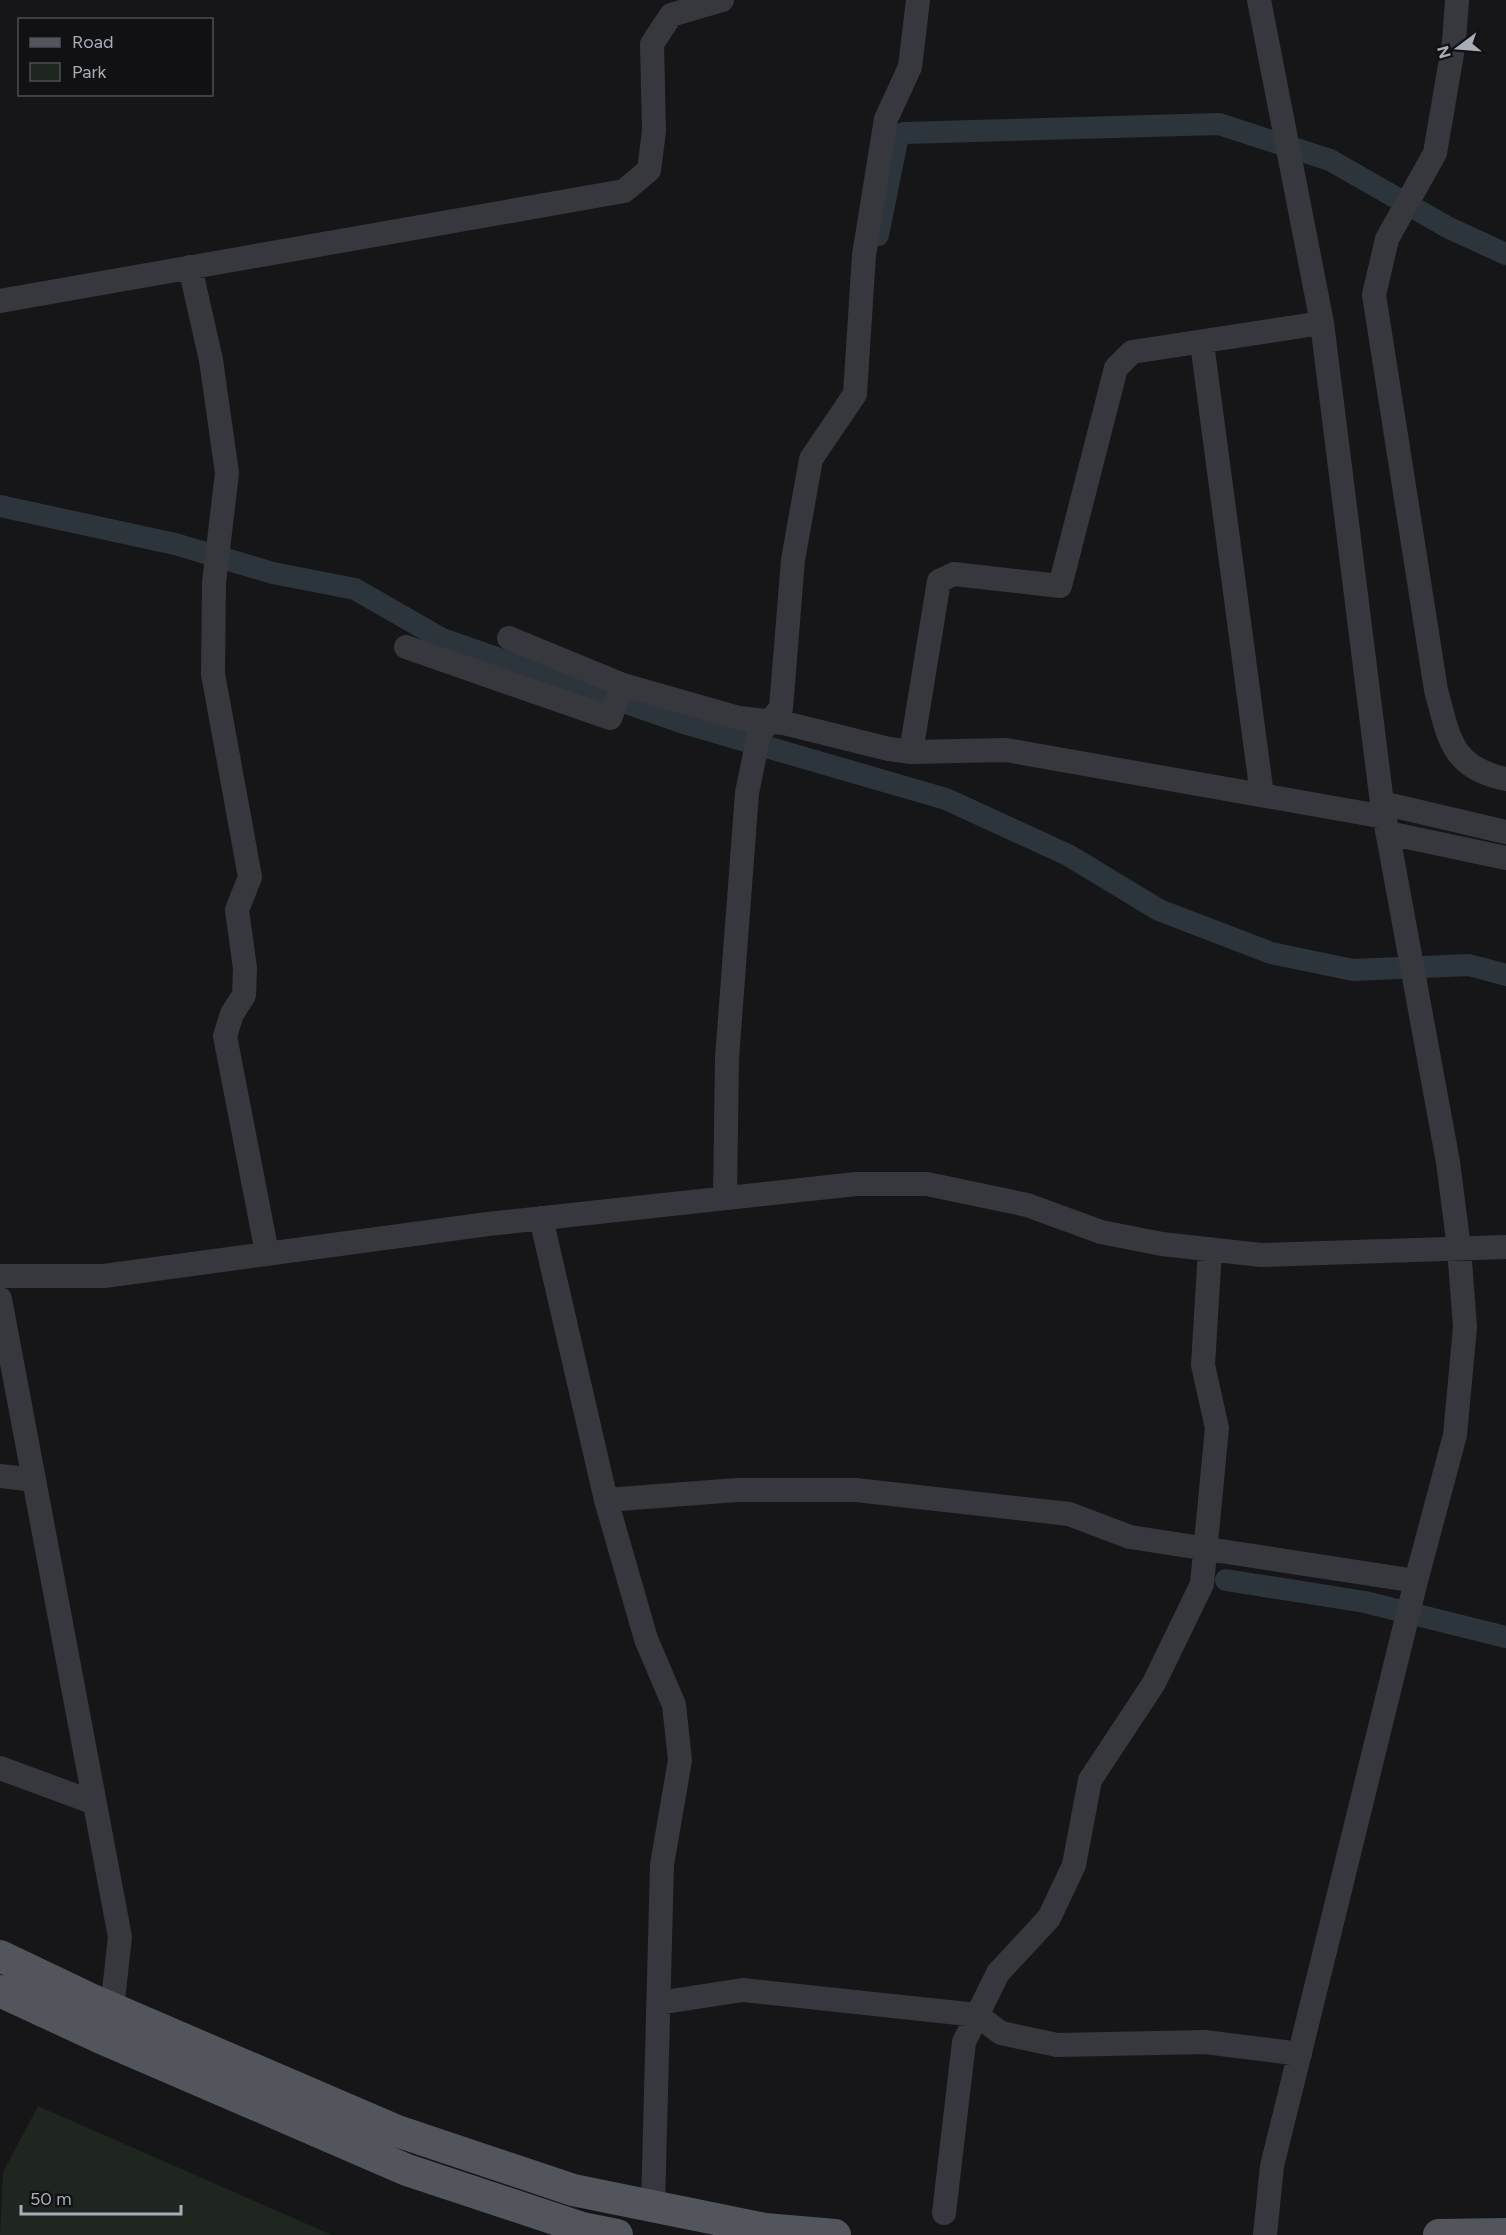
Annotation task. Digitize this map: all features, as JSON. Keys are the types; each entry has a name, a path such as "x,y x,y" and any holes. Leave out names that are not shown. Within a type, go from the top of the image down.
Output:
{"main road":[{"path":"0,1956 112,2009 397,2131 573,2190 765,2229 835,2235"},
{"path":"0,1990 99,2037 406,2169 582,2228 617,2235"},
{"path":"1439,2235 1506,2234"}],"street":[{"path":"0,301 624,191 649,170 654,131 652,44 671,15 722,0"},
{"path":"725,1198 727,1058 747,793 764,728 781,708 793,560 811,459 855,394 864,255 886,119 910,67 918,0"},
{"path":"1259,0 1322,323 1385,818 1448,1162 1459,1248 1465,1327 1455,1435 1416,1582 1272,2166 1265,2235"},
{"path":"1457,0 1452,53 1435,153 1387,239 1374,295 1436,690 1449,736 1464,762 1491,776 1506,779"},
{"path":"190,267 211,360 227,473 214,583 213,674 250,877 237,910 245,968 244,995 232,1014 225,1036 267,1253"},
{"path":"911,752 939,581 954,574 1060,586 1116,368 1132,352 1322,323"},
{"path":"1202,343 1262,795"},
{"path":"509,638 622,686 739,718 764,728 911,752 1006,750 1385,818 1506,832"},
{"path":"406,647 610,718 622,686"},
{"path":"1385,818 1506,858"},
{"path":"0,1275 104,1275 541,1218 856,1184 927,1184 1027,1205 1101,1232 1162,1244 1261,1255 1506,1247"},
{"path":"541,1218 606,1500 646,1639 674,1705 680,1760 662,1865 652,2206"},
{"path":"944,2213 964,2042 998,1973 1049,1918 1074,1865 1090,1780 1154,1683 1202,1584 1217,1428 1203,1365 1210,1250"},
{"path":"0,1299 120,1937 112,2009 99,2037"},
{"path":"0,1476 34,1480"},
{"path":"606,1500 737,1490 856,1490 1069,1514 1130,1537 1416,1582"},
{"path":"0,1768 95,1803"},
{"path":"658,2003 742,1990 977,2015 1001,2033 1056,2045 1205,2042 1300,2054"}],"green space":[{"path":"38,2106 332,2235 0,2235 3,2172"}],"waterway":[{"path":"878,235 897,140 904,133 1219,124 1330,160 1449,228 1506,254"},
{"path":"0,506 175,544 273,573 355,589 442,639 687,724 946,799 1068,855 1159,910 1271,953 1353,970 1469,965 1506,975"},
{"path":"1226,1580 1365,1602 1506,1637"}]}
